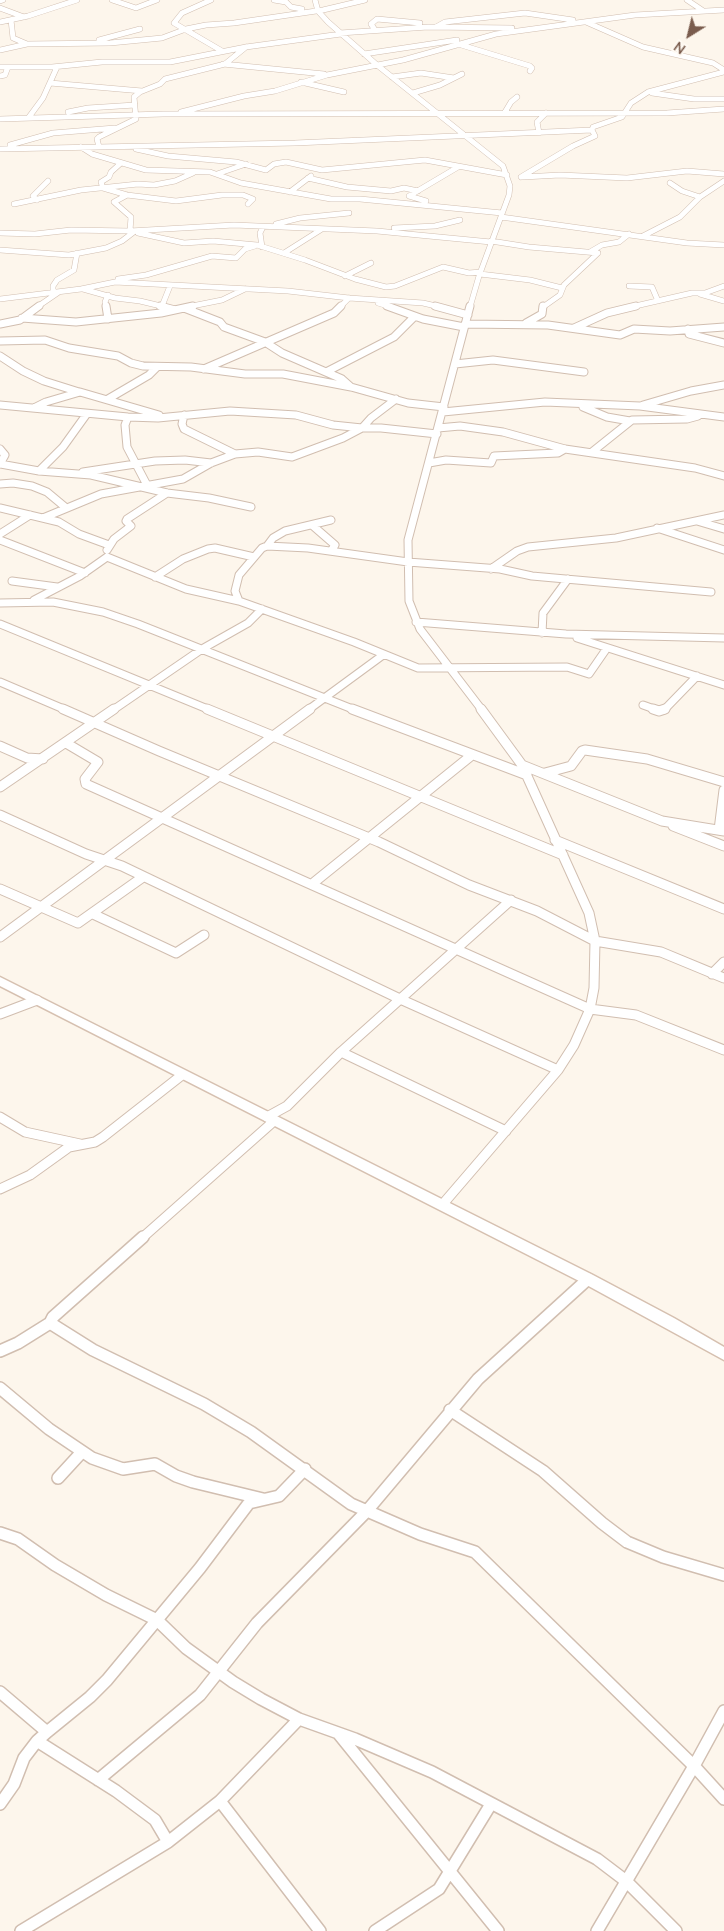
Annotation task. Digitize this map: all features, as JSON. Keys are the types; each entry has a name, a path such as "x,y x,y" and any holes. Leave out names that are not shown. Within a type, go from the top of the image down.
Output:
{"main road":[{"path":"0,981 182,1075 588,1279 724,1354"}],"street":[{"path":"0,22 24,17 77,0"},
{"path":"112,0 136,8 157,0"},
{"path":"212,0 197,5 180,15 174,23 222,51"},
{"path":"274,0 286,2 293,7 310,12"},
{"path":"315,0 318,11 364,54 503,166 510,183 509,195 480,273 465,325 408,540 409,601 416,622 522,765 589,913 595,941 594,988 590,1009 574,1045 558,1070 442,1205"},
{"path":"0,50 27,44 40,45 162,38 186,29 318,11 365,0"},
{"path":"687,0 702,10"},
{"path":"0,8 24,17"},
{"path":"364,54 583,21 702,10 724,10"},
{"path":"374,30 371,24 377,19 423,23 437,27 445,22 531,13 592,23 643,47 713,63 724,71"},
{"path":"11,20 14,38 27,44"},
{"path":"0,67 57,67 102,62 144,63 174,61 246,47 374,30 437,27 524,29"},
{"path":"84,43 140,29"},
{"path":"174,114 196,107 275,91 301,82 403,60 482,37"},
{"path":"458,44 530,66 532,68 530,71"},
{"path":"97,147 98,138 136,119 134,97 142,91 160,84 165,79 223,64 246,47"},
{"path":"174,61 201,70"},
{"path":"223,64 327,76"},
{"path":"0,76 5,75 8,67"},
{"path":"29,117 43,98 57,67"},
{"path":"567,131 621,118 631,103 648,92 724,71"},
{"path":"392,76 418,73 454,78"},
{"path":"413,93 436,87 462,74"},
{"path":"301,82 344,92"},
{"path":"50,84 142,91"},
{"path":"648,92 694,99 724,99"},
{"path":"505,112 511,102 517,97"},
{"path":"685,107 694,99"},
{"path":"61,116 77,110 135,104"},
{"path":"0,119 137,114 625,112 685,107 724,109"},
{"path":"539,133 537,122 546,112"},
{"path":"592,130 597,124"},
{"path":"0,148 53,133 118,128"},
{"path":"0,148 327,142 592,130"},
{"path":"510,183 573,146 595,136 592,130"},
{"path":"81,147 92,154 157,172 201,171 217,174 243,184 331,198 423,205 686,243 724,245"},
{"path":"90,151 97,147"},
{"path":"126,147 158,155 212,159 246,164 266,170 276,163 288,162 322,170 425,160 458,168 507,175"},
{"path":"103,188 101,182 121,163"},
{"path":"217,174 246,164"},
{"path":"423,205 426,202 409,196 458,168"},
{"path":"290,192 322,170"},
{"path":"14,204 103,188 154,185 175,181 201,171"},
{"path":"521,178 560,175 627,178 687,171 724,174"},
{"path":"308,178 347,187 391,191 404,188 418,191"},
{"path":"37,200 33,196 48,181"},
{"path":"642,236 680,216 700,197 724,181"},
{"path":"670,183 682,191 700,197"},
{"path":"234,194 243,184"},
{"path":"103,188 127,195 178,202 234,194 253,199 248,204"},
{"path":"127,195 114,202 131,217 133,231"},
{"path":"260,246 260,233 265,228 300,218 349,213"},
{"path":"385,232 390,228 435,226 460,220"},
{"path":"0,233 35,234 61,230 133,231 228,225 385,232 491,241 598,254 562,288 560,295 543,306 542,314 524,324"},
{"path":"284,253 322,229"},
{"path":"133,231 184,243 213,241 260,246 345,276 390,287 442,268 509,279 530,280 562,288"},
{"path":"0,250 66,255 106,248 122,241 133,231"},
{"path":"590,252 602,245 620,241 629,234"},
{"path":"112,282 119,278 146,275 215,255 225,258 236,258 245,249 260,246"},
{"path":"56,292 53,286 57,280 74,270 77,253"},
{"path":"345,276 371,263"},
{"path":"0,299 81,289 112,282 170,286 214,286 423,303 468,315"},
{"path":"162,306 170,286"},
{"path":"629,286 652,287 658,301"},
{"path":"573,328 602,314 696,293 705,293 724,286"},
{"path":"81,289 176,310"},
{"path":"2,323 22,318 76,322 161,313 222,300 245,289"},
{"path":"22,318 56,292"},
{"path":"696,293 724,300"},
{"path":"108,295 105,302 108,319"},
{"path":"204,369 334,313 349,298"},
{"path":"375,300 380,304 414,317 465,325 524,324 573,328 620,335 634,329 670,331 724,327"},
{"path":"184,308 220,322 224,327 265,342 282,353 342,378 351,387"},
{"path":"326,372 394,337 414,317"},
{"path":"688,329 689,334 724,343"},
{"path":"0,341 45,340 69,348 118,356 138,365 204,369 245,374 283,374 351,387 443,410 540,402 577,405 640,406 724,417"},
{"path":"0,356 23,371 44,381 164,416"},
{"path":"455,364 493,360 584,372"},
{"path":"108,399 149,375 157,367"},
{"path":"640,406 724,385"},
{"path":"34,408 46,402 80,392"},
{"path":"667,398 668,410"},
{"path":"43,518 65,507 100,494 183,479 211,463 235,454 258,452 292,457 343,438 362,428 371,418 396,399"},
{"path":"577,405 607,417 630,421 687,419 700,415"},
{"path":"0,406 34,408 86,415 128,417 230,411 251,414 296,415 333,425 362,428 437,431 460,426 503,432 565,449 695,468 724,476"},
{"path":"39,471 64,447 86,415"},
{"path":"184,415 182,424 184,428 235,454"},
{"path":"128,417 125,425 127,447 147,485"},
{"path":"592,452 630,421"},
{"path":"0,449 5,456 0,464 39,471 101,476 167,494 209,498 251,507"},
{"path":"429,463 446,460 491,463 494,456 558,453 565,449"},
{"path":"76,474 155,461 178,460 211,463"},
{"path":"101,476 104,468"},
{"path":"0,484 13,483 32,486 48,492 65,507"},
{"path":"107,557 105,553 109,545 131,526 126,521 127,519 167,494"},
{"path":"0,508 59,522 79,534 109,545"},
{"path":"0,534 30,515"},
{"path":"491,569 517,551 528,547 616,538 724,515"},
{"path":"239,601 236,591 239,575 262,548 267,546 278,535 331,520"},
{"path":"694,520 724,529"},
{"path":"312,525 335,545 331,551"},
{"path":"657,528 724,550"},
{"path":"0,540 85,573"},
{"path":"0,545 14,545"},
{"path":"267,546 308,548 408,562 491,569 532,576 711,592"},
{"path":"155,577 183,559 208,548 254,557"},
{"path":"30,602 85,573 107,557"},
{"path":"107,557 186,589 239,601 354,642 418,668 567,667 589,674 607,648"},
{"path":"542,633 543,613 568,579"},
{"path":"12,580 45,584 57,588"},
{"path":"0,604 30,602 69,603 103,612 202,649 472,756 527,775"},
{"path":"0,787 202,649 248,623 262,609"},
{"path":"416,622 542,633 724,638"},
{"path":"0,624 563,855"},
{"path":"566,634 724,685"},
{"path":"0,937 384,655"},
{"path":"643,705 659,711 664,710 697,676"},
{"path":"0,682 369,838 469,885 537,911 595,941 661,952 724,978"},
{"path":"66,743 98,762 85,779 86,784 590,1009 636,1015 724,1050"},
{"path":"0,746 27,758 43,759"},
{"path":"545,773 571,766 582,751 586,750 647,759 724,782"},
{"path":"312,884 472,756"},
{"path":"27,758 32,766"},
{"path":"522,765 724,846"},
{"path":"662,821 722,830 724,790"},
{"path":"0,815 86,854 122,866 400,999 558,1070"},
{"path":"555,840 724,909"},
{"path":"0,889 74,923 82,922 142,877"},
{"path":"0,1351 18,1343 50,1323 52,1318 287,1106 341,1052 511,900"},
{"path":"93,914 176,953 204,935"},
{"path":"712,974 724,962"},
{"path":"0,1014 37,1000"},
{"path":"341,1052 506,1131"},
{"path":"0,1190 30,1175 69,1147 94,1142 103,1137 182,1075"},
{"path":"0,1117 25,1132 80,1144"},
{"path":"98,1780 200,1695 257,1623 366,1512 450,1410 509,1349 588,1279"},
{"path":"50,1323 93,1350 204,1404 251,1432 305,1469 351,1504 420,1534 475,1552 694,1766 724,1799"},
{"path":"0,1388 81,1453 110,1466 124,1469 155,1464 176,1476 193,1482 266,1499"},
{"path":"450,1410 543,1471 602,1523 627,1542 663,1557 724,1575"},
{"path":"58,1478 81,1453"},
{"path":"0,1804 14,1784 24,1758 37,1741 90,1697 107,1680 200,1568 249,1503 279,1496 305,1469"},
{"path":"0,1533 18,1540 55,1565 106,1595 157,1620 186,1648 219,1673 261,1699 300,1720 338,1733 432,1772 597,1859 626,1880 676,1931"},
{"path":"0,1692 47,1732"},
{"path":"597,1931 694,1766 724,1711"},
{"path":"21,1931 168,1842 220,1801 300,1720"},
{"path":"338,1733 498,1931"},
{"path":"37,1741 98,1780 155,1820 168,1842"},
{"path":"220,1801 320,1931"},
{"path":"375,1931 438,1889 451,1873 491,1804"}]}
